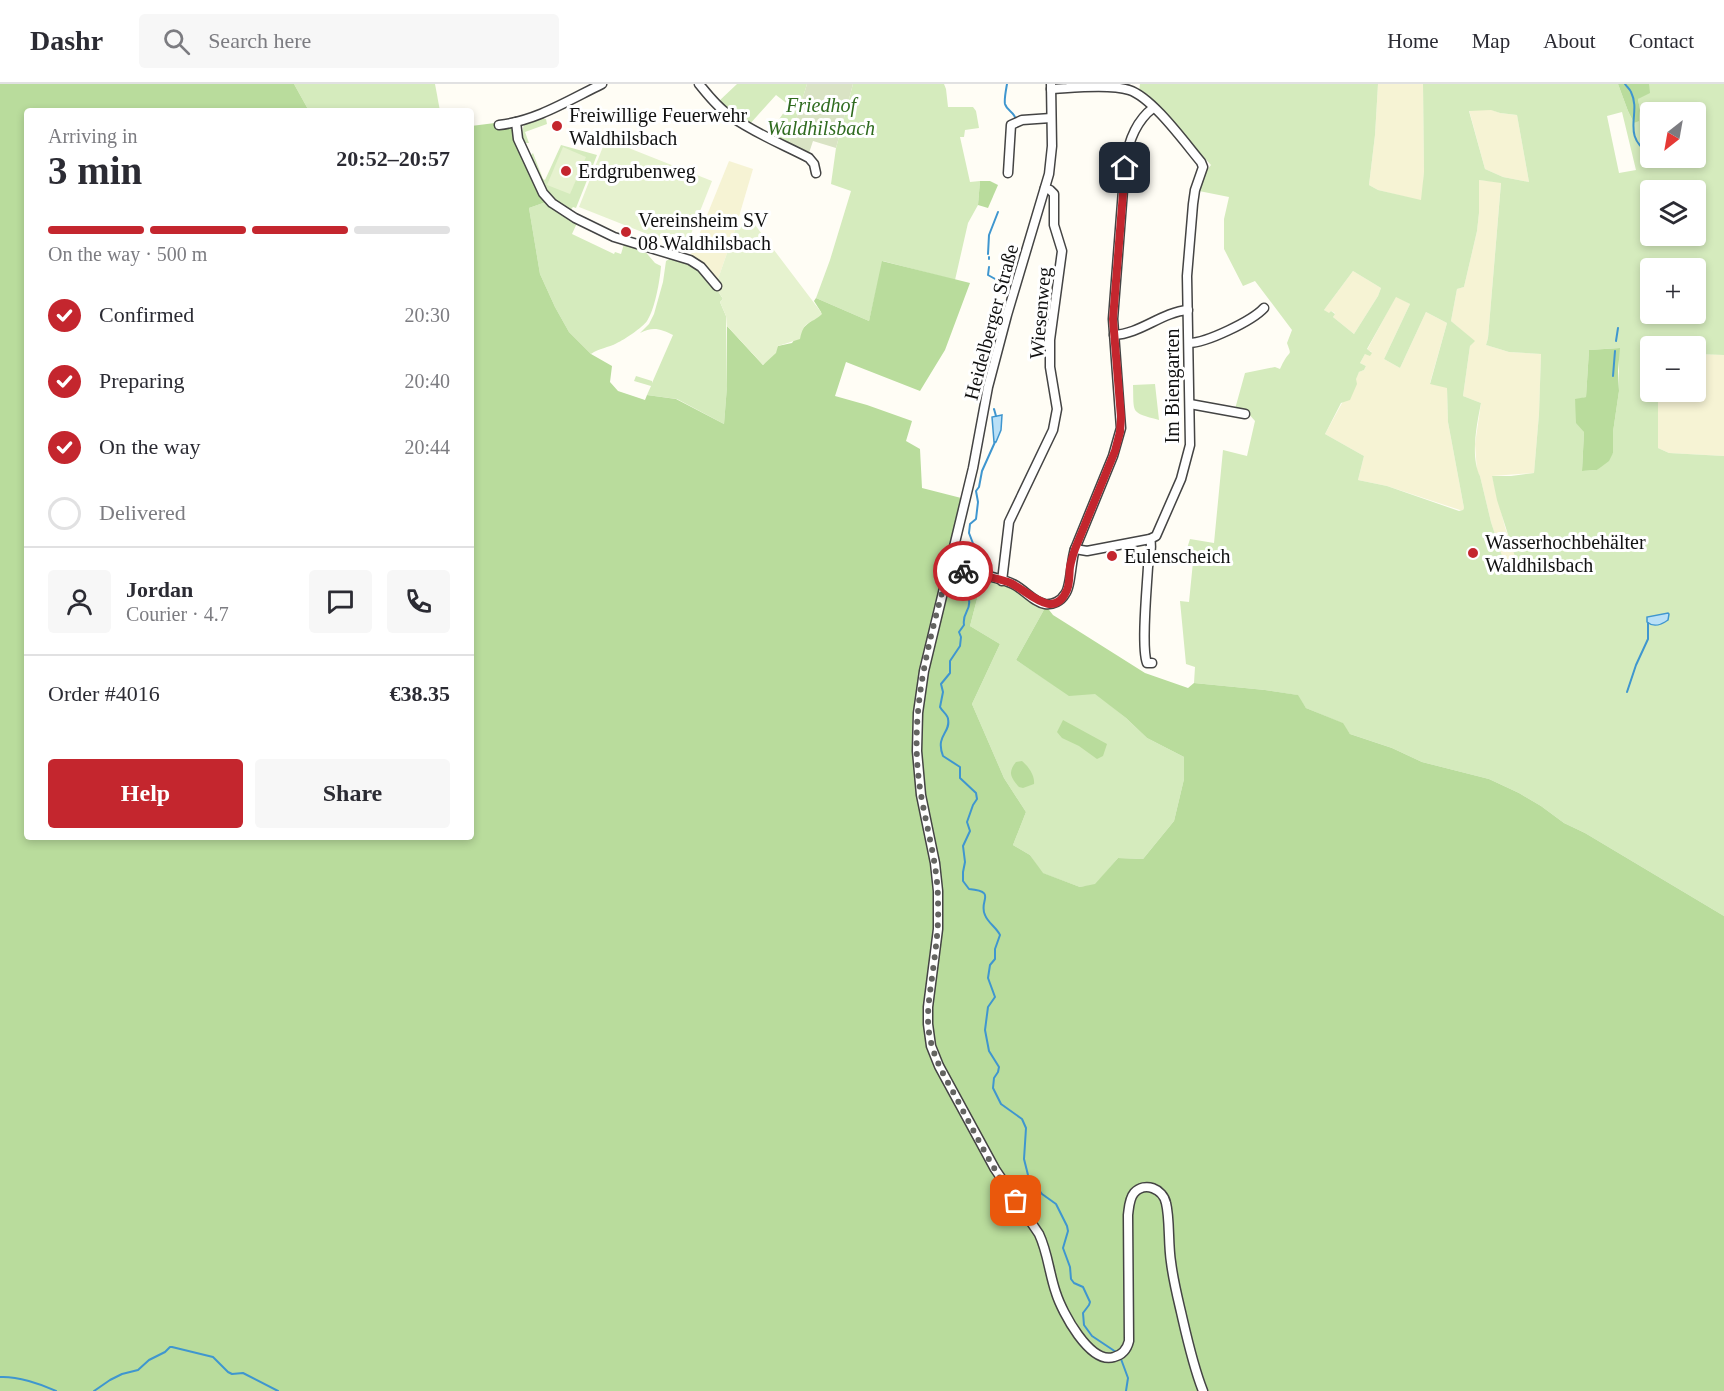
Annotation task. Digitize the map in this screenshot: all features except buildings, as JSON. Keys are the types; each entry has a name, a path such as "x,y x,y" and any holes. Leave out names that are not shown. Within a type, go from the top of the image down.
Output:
{"street":[{"path":"699,84 728,115 809,158 814,164 816,173"},
{"path":"499,125 516,122 556,107 595,85"},
{"path":"949,567 1002,580 1017,586 1042,603 1057,602 1065,595 1068,588 1075,549 1113,456 1119,435 1121,417 1114,335 1114,295 1126,159 1138,124 1153,108 1138,94 1121,88 1051,86"},
{"name":"Heidelberger Straße","path":"1051,86 1052,152 1045,188 1006,315 973,468 924,671 916,751 919,784 935,863 938,891 938,929 928,1024 939,1066 995,1169 1039,1234 1060,1304 1087,1346 1101,1357 1118,1356 1124,1351 1129,1341 1128,1215 1131,1199 1143,1188 1151,1188 1161,1194 1167,1205 1169,1251 1174,1284 1191,1355 1203,1391"},
{"name":"Im Biengarten","path":"1150,539 1158,533 1186,465 1191,442 1187,276 1195,190 1203,167 1153,108"},
{"path":"1008,173 1011,125 1025,119 1052,118"},
{"path":"516,122 518,139 543,193 552,203 575,218 614,237 690,260 701,267 717,286"},
{"name":"Wiesenweg","path":"1002,580 1009,522 1053,430 1056,417 1049,349 1062,251 1054,225 1053,194 1045,188"},
{"path":"1189,343 1199,342 1246,322 1264,308"},
{"path":"1114,335 1178,311 1188,310"},
{"path":"1190,404 1245,414"},
{"path":"1075,549 1087,551 1150,539 1152,547 1148,578 1145,660 1147,663 1152,663"}],"shaded area":[{"path":"1378,84 1423,84 1422,201 1378,190 1369,185"},
{"path":"1469,110 1492,110 1517,115 1529,182 1503,177 1485,169"},
{"path":"729,161 753,169 717,282 690,257"},
{"path":"1479,180 1501,182 1486,345 1509,352 1541,354 1534,473 1492,476 1505,527 1520,569 1503,560 1477,471 1475,444 1481,403 1463,396 1470,346 1474,341 1451,321 1457,289 1464,287 1477,231"},
{"path":"1353,271 1381,288 1354,334 1333,317 1335,313 1331,311 1329,314 1324,310"},
{"path":"1396,296 1410,304 1384,359 1400,368 1426,312 1447,323 1430,383 1447,387 1448,422 1463,511 1387,486 1358,480 1364,456 1325,434 1359,372 1364,370 1366,366 1360,363 1365,354 1372,352 1367,350"},
{"path":"1706,354 1724,355 1724,456 1669,453 1658,448 1658,402 1706,402"}],"green space":[{"path":"0,84 294,84 307,108 24,108 24,840 474,840 474,126 495,123 511,128 531,175 546,202 529,208 540,274 555,307 569,332 591,354 612,366 610,382 618,391 645,400 647,395 676,399 724,424 727,386 727,326 763,365 778,346 792,343 802,329 821,312 814,301 816,298 869,321 882,261 970,283 945,350 920,391 846,362 835,396 912,421 906,441 920,449 922,488 969,500 954,565 965,575 982,580 970,626 1000,644 972,704 1004,778 1026,812 1013,845 1030,855 1043,873 1080,887 1095,884 1118,858 1143,859 1174,821 1184,779 1184,757 1147,738 1095,694 1069,696 1016,660 1046,606 1053,615 1145,673 1188,688 1194,683 1298,695 1306,708 1343,723 1350,734 1392,748 1422,762 1489,779 1519,793 1564,823 1585,833 1724,916 1724,1391 0,1391"},
{"path":"294,84 435,84 439,108 307,108"},
{"path":"737,84 807,84 788,146 768,135 789,105 776,95 749,125 718,102"},
{"name":"Friedhof Waldhilsbach","path":"807,84 853,84 836,148 813,141 809,153 788,146"},
{"path":"853,84 944,84 948,107 973,107 979,128 965,130 964,137 960,137 970,182 980,181 978,205 968,223 955,280 883,261 869,321 816,298 851,191 831,184 836,148"},
{"path":"1140,84 1378,84 1369,185 1378,190 1421,200 1424,172 1423,84 1618,84 1634,123 1639,120 1638,99 1649,84 1724,84 1724,355 1706,354 1706,336 1640,336 1640,402 1658,402 1658,448 1669,453 1724,456 1724,916 1585,833 1564,823 1519,793 1489,779 1422,762 1392,748 1350,734 1342,723 1306,708 1297,695 1194,683 1195,667 1186,664 1180,601 1189,602 1193,562 1184,558 1190,539 1214,543 1223,450 1247,456 1255,421 1247,412 1235,409 1245,373 1275,367 1280,369 1290,353 1287,343 1292,330 1255,281 1243,286 1224,249 1224,219 1229,197 1199,191 1199,180 1211,165 1139,92","holes":["1491,110 1517,115 1529,182 1503,177 1485,169 1469,111","1622,112 1636,170 1619,173 1607,116","1479,180 1501,183 1486,345 1509,352 1541,354 1534,473 1492,476 1497,500 1519,569 1503,559 1475,459 1475,440 1481,403 1463,396 1470,346 1475,341 1451,321 1457,289 1464,287 1479,213","1353,271 1381,288 1354,334 1333,317 1335,314 1324,310","1396,297 1410,304 1384,359 1400,368 1426,312 1447,323 1430,384 1447,388 1448,422 1463,510 1459,511 1387,486 1358,480 1364,456 1325,434 1341,403 1350,400 1359,372 1366,366 1360,363 1365,354 1370,356 1372,353 1367,349","1619,348 1619,391 1613,432 1613,453 1597,470 1582,471 1584,432 1575,400 1586,397 1589,350"]},
{"path":"1618,84 1649,84 1650,93 1638,99 1639,121 1634,123"},
{"path":"540,118 546,119 547,124 525,132 529,143 524,143 521,137 524,124"},
{"path":"606,139 712,181 685,249 579,207"},
{"path":"561,145 597,155 576,208 573,207 569,212 544,190 530,156 533,153 545,180"},
{"name":"Erdgrubenweg","path":"563,147 586,157 570,194 547,185"},
{"path":"980,181 990,181 998,185 988,208 978,205"},
{"path":"546,202 577,223 572,234 614,254 615,252 621,254 624,244 643,249 655,263 661,266 655,302 647,321 638,330 614,345 591,354 569,332 540,274 529,208"},
{"path":"752,221 822,314 806,326 800,339 778,346 776,353 763,365 727,326 726,316 720,302 723,299 718,291 717,282 735,230"},
{"path":"673,257 696,266 723,299 720,302 726,316 727,386 724,424 677,399 647,395 651,386 634,381 636,376 652,381 652,383 673,335 657,329 640,333 649,324 654,314 666,261"},
{"path":"1620,348 1619,391 1613,432 1613,453 1609,461 1597,470 1582,471 1584,432 1576,423 1575,399 1586,397 1589,350"},
{"path":"1155,384 1159,420 1138,413 1133,402 1133,385"},
{"path":"982,580 1002,581 1046,606 1016,660 1069,695 1095,693 1147,738 1184,757 1184,779 1174,821 1143,859 1118,858 1095,885 1080,887 1042,873 1030,855 1013,845 1026,812 1004,778 972,704 1000,644 970,626"},
{"path":"1063,720 1107,744 1103,756 1097,759 1079,746 1062,738 1057,732"},
{"path":"1022,761 1031,771 1034,781 1034,784 1023,788 1019,787 1011,774 1016,762"}],"water":[{"path":"1002,415 1001,430 994,442 992,417"},
{"path":"1668,613 1668,620 1660,624 1652,625 1647,622 1647,617"}],"waterway":[{"path":"1007,84 1005,104 1016,120"},
{"path":"1625,84 1634,100 1634,132 1640,145"},
{"path":"988,254 989,235 998,212"},
{"path":"989,267 988,275 1010,284"},
{"path":"1616,341 1618,328"},
{"path":"1613,376 1615,351"},
{"path":"994,409 996,416"},
{"path":"975,567 974,546 969,533 970,524 976,519 978,502 976,491 995,442"},
{"path":"975,578 974,596 969,600 964,625 959,632 960,646 950,661 950,673 941,684 943,692 940,707 948,719 941,749 943,756 960,767 960,778 976,793 977,799 967,822 970,831 963,846 965,862 963,881 969,889 983,892 985,895 983,910 1000,935 995,949 995,959 990,965 988,978 995,997 988,1007 985,1030 989,1051 999,1067 993,1088 1001,1104 1022,1119 1026,1128 1024,1159 1028,1175 1042,1194 1056,1204 1067,1226 1068,1231 1063,1248 1070,1267 1071,1279 1083,1287 1090,1302 1083,1313 1084,1325 1092,1336 1116,1352"},
{"path":"1627,692 1648,639 1648,623"},
{"path":"94,1391 122,1374 138,1370 170,1347 213,1357 228,1372 243,1373 278,1391"},
{"path":"1121,1359 1128,1378 1126,1391"},
{"path":"0,1377 29,1381 56,1391"}],"way so far":[{"path":"963,571 949,567 924,671 917,728 918,773 937,876 938,929 928,1024 939,1066 995,1169 1016,1201"}],"place":[{"name":"Freiwillige Feuerwehr Waldhilsbach","path":"557,126"},
{"name":"Erdgrubenweg","path":"566,171"},
{"name":"Vereinsheim SV 08 Waldhilsbach","path":"626,232"},
{"name":"Wasserhochbehälter Waldhilsbach","path":"1473,553"},
{"name":"Eulenscheich","path":"1112,556"}],"route":[{"path":"963,571 1012,584 1044,604 1057,602 1068,590 1075,549 1119,440 1121,417 1113,319 1125,168"}]}
